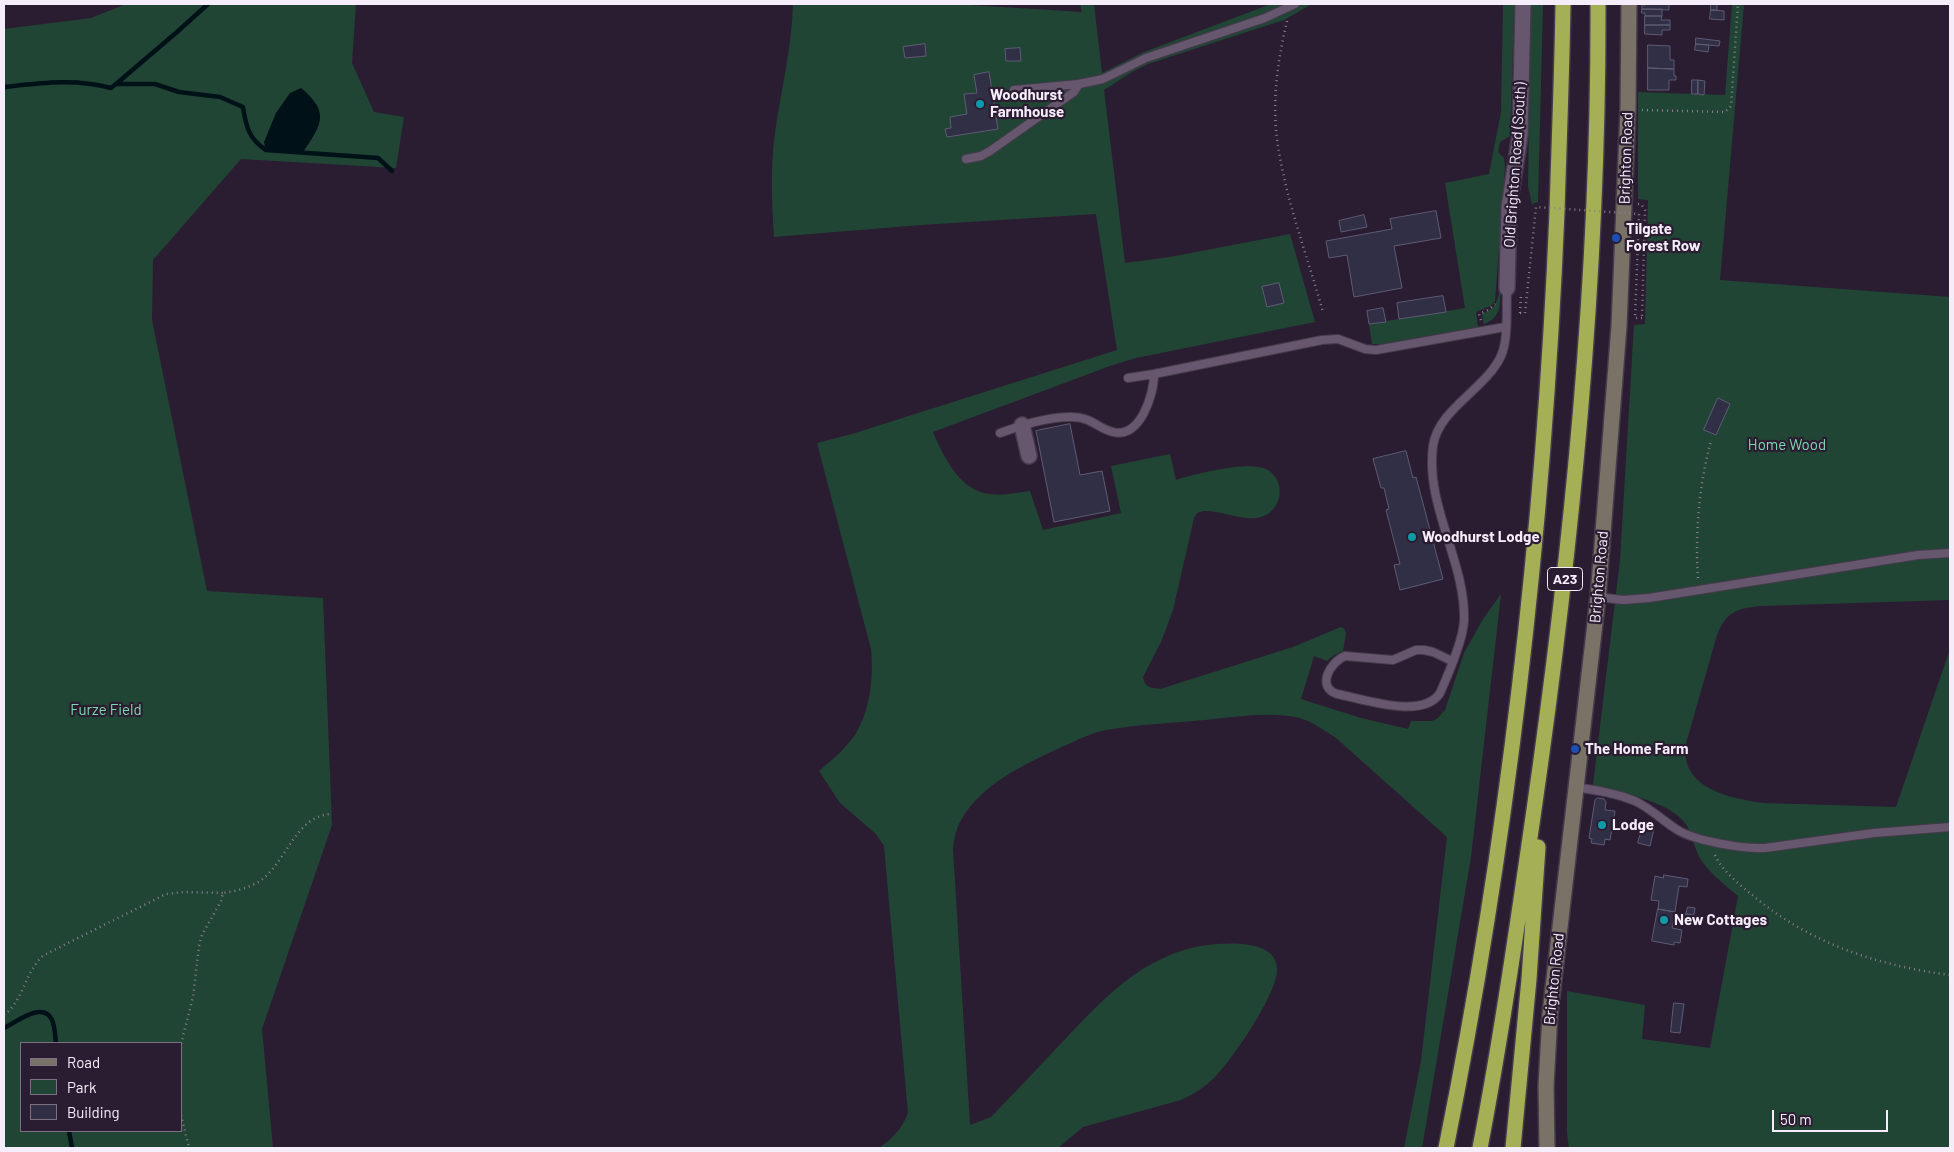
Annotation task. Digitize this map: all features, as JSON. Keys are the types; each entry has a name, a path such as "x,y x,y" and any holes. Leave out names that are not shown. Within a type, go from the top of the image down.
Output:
{"highway":[{"name":"A23","path":"1446,1148 1478,978 1508,776 1532,571 1554,268 1563,4"},
{"name":"A23","path":"1480,1148 1504,1019 1546,731 1566,573 1585,371 1596,124 1598,4"},
{"path":"1513,1148 1529,979 1546,731"}],"street":[{"name":"Old Brighton Road (South)","path":"1507,288 1509,207 1520,135 1523,4"},
{"name":"Brighton Road","path":"1547,1148 1546,1086 1550,1014 1598,596 1618,326 1628,109 1628,4"},
{"path":"1022,425 1029,456"}],"lane":[{"path":"1014,90 1079,84 1103,79 1152,55 1265,18 1293,6"},
{"path":"966,159 980,156 990,151 1074,92 1079,84"},
{"name":"Old Brighton Road (South)","path":"1452,661 1424,650 1412,652 1393,660 1345,656 1338,659 1332,666 1326,680 1326,686 1337,694 1403,707 1422,706 1431,703 1438,697 1452,661 1463,629 1464,604 1434,484 1434,439 1450,414 1487,375 1501,356 1504,344 1507,288"},
{"path":"1128,378 1322,340 1338,339 1365,349 1376,350 1505,327"},
{"path":"1000,432 1047,419 1072,417 1090,420 1113,432 1127,431 1137,422 1147,407 1153,390 1154,374"},
{"path":"1598,596 1623,600 1649,598 1918,555 1950,553"},
{"path":"1575,787 1628,798 1642,805 1684,834 1748,848 1765,848 1874,833 1950,827"}],"path":[{"path":"1628,109 1728,111 1731,106 1738,4"},
{"path":"1293,6 1278,57 1276,94 1277,138 1290,200 1323,312"},
{"path":"1520,312 1525,313 1536,208 1639,214 1635,318 1642,318 1645,210 1641,204 1634,204"},
{"path":"1483,331 1480,314 1494,306 1496,301"},
{"path":"1699,590 1697,552 1701,484 1712,441"},
{"path":"4,1015 15,1004 33,967 44,955 166,894 183,892 223,893 238,890 259,881 277,863 307,823 321,815 332,814"},
{"path":"1708,840 1717,860 1728,874 1770,910 1796,928 1830,944 1878,961 1950,975"},
{"path":"182,1042 193,997 202,935 221,901 223,893"},
{"path":"182,1119 189,1148"}],"green space":[{"name":"Furze Field","path":"126,4 356,4 352,63 374,112 404,117 396,168 241,159 153,260 152,320 207,591 323,598 332,825 262,1029 273,1148 4,1148 4,29 91,18"},
{"path":"793,4 953,4 1082,12 1080,4 1094,4 1102,73 1144,52 1271,4 1312,4 1284,20 1148,64 1104,90 1125,263 1170,257 1290,234 1315,322 1136,358 933,432 952,469 966,484 975,490 995,495 1030,491 1043,530 1121,513 1111,466 1170,454 1176,480 1207,472 1244,466 1263,468 1271,472 1279,486 1280,494 1273,510 1266,515 1250,518 1203,511 1197,513 1194,518 1173,610 1161,642 1143,677 1146,685 1151,687 1160,689 1293,647 1341,627 1344,628 1346,633 1343,651 1327,661 1314,656 1301,699 1361,718 1408,729 1411,721 1432,721 1438,718 1445,710 1464,653 1483,619 1501,594 1471,857 1422,1148 1404,1148 1421,1061 1447,837 1336,738 1314,724 1300,718 1265,715 1131,726 1086,736 1021,767 993,785 970,807 961,820 953,845 970,1125 991,1117 1114,990 1146,967 1169,955 1194,947 1208,945 1239,944 1266,950 1274,958 1277,969 1270,994 1253,1026 1215,1077 1199,1090 1181,1100 1083,1127 1058,1148 879,1148 896,1133 908,1113 884,846 876,834 840,803 819,771 847,745 860,726 870,694 871,649 817,443 852,434 1117,350 1096,214 774,237 773,146 788,52"},
{"path":"1503,4 1514,4 1514,14 1510,136 1500,142 1498,152 1504,158 1505,167 1495,301 1492,305 1476,312 1478,327 1382,344 1372,344 1369,324 1465,308 1445,183 1489,174 1501,112"},
{"path":"1531,4 1543,4 1538,202 1532,204 1528,186"},
{"name":"Home Wood","path":"1732,4 1744,4 1720,280 1950,297 1950,600 1761,606 1745,608 1733,613 1724,621 1717,635 1687,740 1686,756 1689,769 1697,779 1708,787 1735,798 1763,803 1896,807 1950,649 1950,1148 1569,1148 1567,1133 1567,991 1645,1005 1642,1039 1710,1048 1738,896 1708,869 1698,854 1687,826 1678,815 1643,798 1593,785 1620,560 1634,325 1645,324 1648,200 1638,199 1638,92 1725,95"},
{"path":"1500,287 1500,304 1497,314 1484,324 1482,314 1496,304"}],"shaded area":[{"path":"301,88 310,96 319,111 320,118 315,134 303,152 266,150 264,142 276,113 290,93"}],"building":[{"path":"1669,4 1669,10 1642,9 1642,5"},
{"path":"1711,4 1717,4 1717,10 1711,10"},
{"path":"1642,9 1662,9 1662,16 1645,16 1645,13 1642,13"},
{"path":"1711,10 1724,11 1724,20 1710,19"},
{"path":"1645,16 1662,16 1661,20 1670,20 1670,25 1645,25"},
{"path":"1645,25 1670,25 1670,30 1662,30 1662,35 1645,34"},
{"path":"1696,38 1720,41 1719,46 1696,44"},
{"path":"925,44 926,56 905,58 903,47"},
{"path":"1696,44 1709,45 1708,52 1695,50"},
{"path":"1648,45 1670,46 1670,60 1674,60 1674,69 1648,68"},
{"path":"1020,48 1021,61 1006,61 1005,49"},
{"path":"1648,68 1674,69 1676,80 1669,80 1669,90 1648,90"},
{"name":"Woodhurst Farmhouse","path":"989,72 998,129 947,137 945,129 951,128 950,117 967,114 964,94 977,93 974,75"},
{"path":"1692,80 1698,80 1698,94 1692,94"},
{"path":"1698,80 1705,81 1704,95 1698,94"},
{"path":"1436,211 1441,238 1394,246 1402,288 1354,297 1347,255 1329,258 1326,241 1392,229 1390,219"},
{"path":"1364,215 1367,227 1341,232 1339,221"},
{"path":"1279,283 1284,303 1267,307 1262,287"},
{"path":"1443,296 1446,312 1399,319 1397,303"},
{"path":"1383,308 1386,322 1369,324 1367,311"},
{"path":"1718,398 1730,404 1716,435 1704,430"},
{"path":"1070,424 1080,475 1102,471 1110,511 1054,522 1036,431"},
{"name":"Woodhurst Lodge","path":"1406,451 1413,478 1416,477 1443,579 1400,590 1394,565 1400,564 1386,510 1389,509 1384,488 1381,488 1373,459"},
{"name":"Lodge","path":"1598,798 1604,799 1606,802 1605,810 1615,811 1610,840 1605,839 1604,845 1591,843 1592,839 1589,838 1595,800"},
{"path":"1643,826 1654,829 1650,846 1638,843"},
{"path":"1664,875 1688,879 1687,887 1679,886 1675,912 1658,909 1659,901 1651,900 1655,876 1663,878"},
{"path":"1688,907 1695,908 1694,915 1686,914"},
{"name":"New Cottages","path":"1658,909 1675,912 1672,928 1682,930 1680,943 1674,942 1674,945 1652,941"},
{"path":"1686,914 1694,915 1693,922 1686,920"},
{"path":"1674,1003 1684,1004 1680,1033 1671,1032"}],"waterway":[{"path":"116,84 208,4"},
{"path":"4,87 58,82 84,83 111,88 116,84 155,84 179,92 220,97 243,107 249,132 260,146 266,150 378,158 392,171"},
{"path":"4,1028 36,1012 42,1012 48,1014 52,1020 56,1042"},
{"path":"69,1132 72,1148"}],"place":[{"name":"Woodhurst Farmhouse","path":"980,104"},
{"name":"Tilgate Forest Row","path":"1616,238"},
{"name":"Woodhurst Lodge","path":"1412,537"},
{"name":"The Home Farm","path":"1575,749"},
{"name":"Lodge","path":"1602,825"},
{"name":"New Cottages","path":"1664,920"}]}
